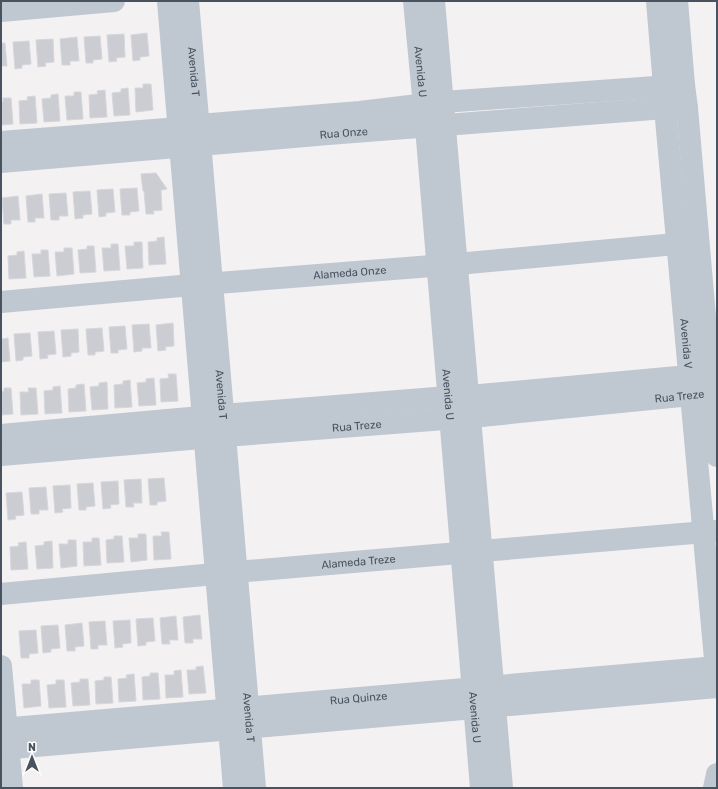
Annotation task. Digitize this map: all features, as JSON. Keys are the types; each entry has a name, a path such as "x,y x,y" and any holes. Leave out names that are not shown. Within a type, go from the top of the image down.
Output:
{"street":[{"path":"1,12 114,1"},
{"name":"Avenida T","path":"168,1 190,136"},
{"name":"Avenida T","path":"188,1 190,136 238,718 234,788"},
{"name":"Avenida U","path":"414,1 433,103"},
{"name":"Avenida U","path":"434,1 433,103 484,697 502,788"},
{"name":"Avenida V","path":"657,1 674,86 687,108 688,242 710,531 717,677"},
{"name":"Avenida V","path":"677,1 674,86 665,108 688,242"},
{"name":"Rua Onze","path":"1,162 433,103 674,86"},
{"name":"Rua Onze","path":"1,142 435,126 665,108 687,108"},
{"name":"Alameda Onze","path":"1,302 688,242"},
{"name":"Avenida V","path":"700,384 717,456"},
{"name":"Rua Treze","path":"1,455 214,426 458,396 700,384"},
{"name":"Rua Treze","path":"1,435 460,418 700,384"},
{"name":"Alameda Treze","path":"1,594 710,531"},
{"path":"1,666 4,739 12,788"},
{"name":"Rua Quinze","path":"4,739 717,677"},
{"name":"Avenida U","path":"481,788 484,697"},
{"name":"Avenida T","path":"238,718 255,788"},
{"path":"714,788 717,774"}],"building":[{"path":"147,33 149,56 140,57 140,60 133,61 131,35"},
{"path":"124,34 125,57 116,58 117,61 109,62 107,35"},
{"path":"100,36 102,59 93,60 93,63 86,63 84,37"},
{"path":"77,37 79,61 70,61 70,65 62,65 60,39"},
{"path":"53,39 54,62 45,63 46,66 38,67 36,40"},
{"path":"29,41 31,64 22,65 22,68 15,69 13,42"},
{"path":"1,43 5,43 7,66 1,66"},
{"path":"143,84 151,84 153,110 136,112 135,88 143,88"},
{"path":"128,88 130,115 114,116 112,93 121,92 121,89"},
{"path":"105,90 107,117 90,118 89,95 98,94 97,91"},
{"path":"74,92 81,92 83,119 67,120 65,96 74,96"},
{"path":"58,94 60,121 44,122 42,99 51,98 51,95"},
{"path":"35,96 37,123 20,124 19,101 28,100 27,97"},
{"path":"3,98 11,98 13,124 1,125 1,102 3,102"},
{"path":"156,173 167,189 161,190 162,210 153,211 154,214 146,214 141,174"},
{"path":"137,188 139,211 130,212 130,215 122,215 120,189"},
{"path":"113,189 115,212 106,213 106,216 99,217 97,190"},
{"path":"90,191 92,214 83,215 83,218 75,219 73,192"},
{"path":"66,193 68,216 59,216 59,220 51,220 49,194"},
{"path":"42,194 44,218 35,218 35,222 28,222 26,196"},
{"path":"18,196 20,220 11,220 11,224 4,224 2,198"},
{"path":"164,237 166,264 149,265 148,242 157,241 157,238"},
{"path":"134,242 142,242 143,268 127,269 125,246 134,246"},
{"path":"111,244 118,244 120,270 104,271 102,248 111,248"},
{"path":"87,246 94,246 96,272 80,273 78,250 87,249"},
{"path":"64,248 72,248 74,274 57,276 55,252 64,252"},
{"path":"41,250 48,250 50,276 34,277 32,254 41,254"},
{"path":"24,251 26,278 9,279 8,256 17,255 17,252"},
{"path":"173,323 174,346 165,347 166,350 158,351 156,325"},
{"path":"149,324 151,348 142,348 142,351 134,352 132,325"},
{"path":"125,326 127,349 118,350 118,353 111,353 109,327"},
{"path":"102,328 104,351 95,352 95,355 88,355 86,329"},
{"path":"78,329 79,352 71,353 71,356 63,357 61,330"},
{"path":"54,331 56,354 47,355 48,358 40,359 38,332"},
{"path":"30,333 32,356 23,357 23,360 16,361 14,334"},
{"path":"8,338 10,361 1,362 1,339"},
{"path":"168,374 176,374 178,401 161,402 160,379 169,378"},
{"path":"154,378 156,405 139,406 137,383 146,382 146,379"},
{"path":"130,380 132,407 115,408 114,385 123,384 123,381"},
{"path":"107,382 108,409 92,410 90,387 99,386 99,383"},
{"path":"84,384 86,411 69,412 68,389 76,388 76,385"},
{"path":"60,386 62,413 45,414 44,391 53,390 53,387"},
{"path":"4,388 11,388 13,414 1,415 1,392 4,391"},
{"path":"28,388 36,388 38,414 21,415 20,392 29,392"},
{"path":"164,478 166,501 157,502 157,505 150,505 148,479"},
{"path":"141,479 142,503 133,503 134,507 126,507 124,480"},
{"path":"118,481 119,504 110,505 111,508 103,509 101,482"},
{"path":"93,483 95,506 86,507 86,510 79,510 77,484"},
{"path":"70,485 71,508 62,509 63,512 55,513 53,486"},
{"path":"46,487 48,510 39,510 39,514 31,514 29,488"},
{"path":"22,492 24,515 15,516 16,519 8,520 6,493"},
{"path":"161,532 169,532 171,559 154,560 153,536 162,536"},
{"path":"138,534 146,534 147,560 131,562 129,538 138,538"},
{"path":"114,536 122,536 124,562 107,563 106,540 114,539"},
{"path":"92,538 99,538 101,565 84,566 83,542 92,542"},
{"path":"68,540 76,540 77,566 61,568 59,544 68,544"},
{"path":"52,541 53,568 37,569 35,546 44,545 44,542"},
{"path":"26,542 28,569 11,570 10,547 19,546 18,543"},
{"path":"200,615 202,639 193,639 193,643 185,643 183,617"},
{"path":"176,616 178,640 169,640 170,644 162,644 160,618"},
{"path":"153,618 155,641 146,642 146,645 138,646 136,619"},
{"path":"130,620 131,643 122,644 123,647 115,648 113,621"},
{"path":"105,621 107,645 98,645 98,649 91,649 89,622"},
{"path":"82,623 84,646 75,647 75,651 67,651 65,625"},
{"path":"58,625 60,648 51,649 51,652 43,653 41,626"},
{"path":"36,630 38,653 29,654 29,658 21,658 19,631"},
{"path":"203,666 206,693 189,694 187,670 196,670 196,667"},
{"path":"181,670 183,697 166,698 165,675 174,675 174,671"},
{"path":"150,673 158,673 160,699 143,700 142,677 150,676"},
{"path":"134,674 136,701 119,702 118,679 127,678 126,675"},
{"path":"104,677 111,677 113,703 96,704 95,681 104,680"},
{"path":"80,679 88,679 90,705 73,706 71,683 80,682"},
{"path":"31,680 39,680 41,706 24,708 22,684 31,684"},
{"path":"56,680 64,680 66,707 49,708 47,685 56,684"}]}
